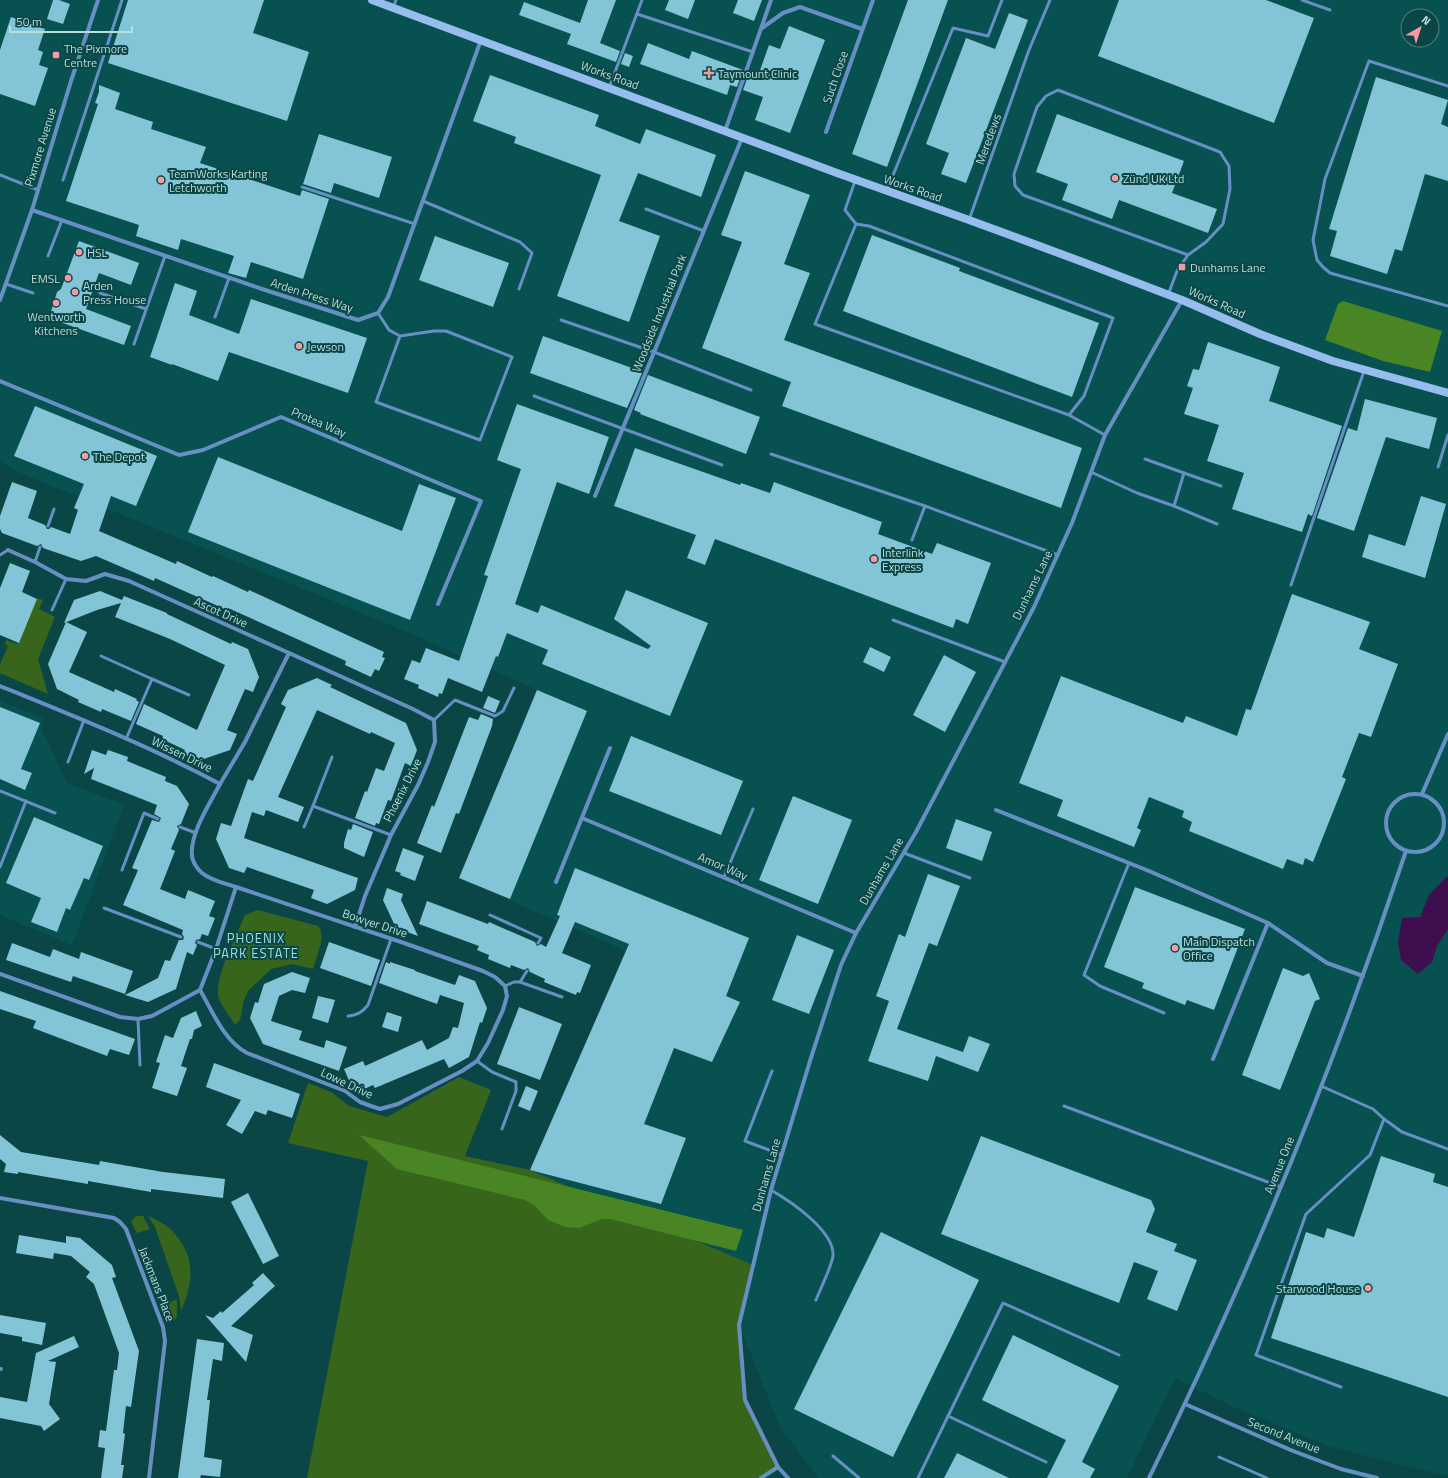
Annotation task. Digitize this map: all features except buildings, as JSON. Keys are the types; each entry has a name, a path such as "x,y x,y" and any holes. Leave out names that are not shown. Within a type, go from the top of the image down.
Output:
{"street":[{"name":"Pixmore Avenue","path":"0,300 32,210 70,82 98,0"},
{"name":"Works Road","path":"372,0 394,4 481,40 1182,300 1260,334 1332,361 1448,393"},
{"path":"725,131 771,0"},
{"name":"Such Close","path":"826,132 873,0"},
{"path":"762,28 783,13 800,7 862,29"},
{"path":"378,313 388,298 481,40"},
{"name":"Woodside Industrial Park","path":"595,496 742,137"},
{"name":"Arden Press Way","path":"32,210 229,278 358,320 378,313"},
{"name":"Dunhams Lane","path":"788,1478 778,1467 745,1400 739,1325 771,1190 841,965 856,933 904,853 1034,607 1072,523 1105,435 1182,300"},
{"name":"Protea Way","path":"0,381 179,455 203,450 281,417 481,501 438,604"},
{"name":"Ascot Drive","path":"8,550 35,562 66,579 86,581 105,574 129,581 289,653"},
{"path":"220,784 245,742 289,653 434,720"},
{"name":"Wissen Drive","path":"0,686 84,720 195,770 220,784 196,834 192,855 197,868 203,873 216,881 236,887"},
{"name":"Phoenix Drive","path":"355,927 365,896 391,835 418,785 428,762 435,742 434,720"},
{"path":"1422,794 1448,734"},
{"path":"556,882 610,748"},
{"path":"1411,794 1422,794 1432,799 1440,808 1446,831 1438,841 1429,848 1418,852 1406,851 1396,845 1389,836 1386,825 1388,813 1393,804 1401,797 1411,794"},
{"path":"996,810 1129,863 1268,923 1327,963 1363,976"},
{"name":"Amor Way","path":"582,818 856,933"},
{"name":"Avenue One","path":"1149,1478 1185,1404 1281,1187 1363,976 1406,851"},
{"path":"0,974 120,1017 138,1019 152,1016 200,990 216,949 236,887"},
{"name":"Bowyer Drive","path":"236,887 469,966 496,977 505,986"},
{"path":"1213,1059 1268,923"},
{"name":"Lowe Drive","path":"200,990 229,1039 237,1048 345,1091 360,1102 380,1108 398,1104 462,1071 477,1061 488,1043 503,1010 507,996 505,986"},
{"name":"Jackmans Place","path":"0,1198 114,1218 126,1229 163,1327 165,1342 148,1478"},
{"name":"Second Avenue","path":"1185,1404 1293,1451 1341,1469 1377,1478"},
{"path":"761,1478 778,1467"}],"lane":[{"path":"63,180 122,0"},
{"path":"609,88 642,0"},
{"path":"887,191 953,28 988,36 1002,0"},
{"name":"Meredews","path":"969,220 1029,50 1050,0"},
{"path":"1302,0 1330,10"},
{"path":"637,14 753,52"},
{"path":"1448,86 1369,61 1325,179 1313,240 1317,260 1330,273 1448,306"},
{"path":"1168,295 1177,271 1188,255 1206,242 1223,224 1230,189 1229,166 1220,152 1058,90 1046,96 1037,107 1014,174 1015,186 1023,195 1188,255"},
{"path":"0,175 38,190"},
{"path":"856,180 845,210 856,224 869,226 1113,318 1084,396 1069,415"},
{"path":"302,187 415,224"},
{"path":"423,201 520,242 532,253 519,289"},
{"path":"646,209 704,231"},
{"path":"48,256 62,220"},
{"path":"856,224 815,324 1069,415 1105,435"},
{"path":"134,344 165,256"},
{"path":"215,317 229,278"},
{"path":"6,284 33,293"},
{"path":"100,293 146,310"},
{"path":"378,313 389,330 400,336 434,331 446,331 512,357 480,440 376,402 400,336"},
{"path":"561,320 654,352 751,390"},
{"path":"1291,585 1364,370"},
{"path":"534,396 722,465"},
{"path":"1438,467 1448,435"},
{"path":"771,454 925,506 1058,555"},
{"path":"1145,458 1222,486"},
{"path":"1091,472 1137,493 1174,506 1217,524"},
{"path":"1174,506 1184,473"},
{"path":"912,540 925,506"},
{"path":"48,526 54,509"},
{"path":"35,562 40,547"},
{"path":"0,555 8,550"},
{"path":"52,610 66,579"},
{"path":"893,620 1004,662"},
{"path":"101,656 189,695"},
{"path":"126,739 152,679"},
{"path":"434,720 455,700 495,716 502,712 514,688"},
{"path":"68,762 84,720"},
{"path":"304,827 332,757"},
{"path":"0,791 55,813"},
{"path":"0,867 26,801"},
{"path":"313,806 391,835"},
{"path":"724,877 754,809"},
{"path":"122,870 144,813 158,818"},
{"path":"180,827 196,834"},
{"path":"904,853 970,878"},
{"path":"1129,863 1084,975 1100,986 1164,1013"},
{"path":"104,908 180,937"},
{"path":"490,915 541,938 538,943"},
{"path":"348,1016 357,1015 368,1005 391,939"},
{"path":"198,942 216,949"},
{"path":"520,982 527,971"},
{"path":"505,986 514,982 520,982 562,997"},
{"path":"138,1019 140,1065"},
{"path":"477,1061 492,1072 516,1082 516,1091 502,1128"},
{"path":"772,1071 745,1141 782,1155"},
{"path":"1321,1086 1372,1109 1384,1120 1402,1132 1448,1149"},
{"path":"1064,1106 1281,1187"},
{"path":"1341,1387 1256,1355 1306,1214 1370,1155 1384,1120"},
{"path":"771,1190 792,1203 810,1218 824,1232 832,1248 833,1257 816,1300"},
{"path":"918,1478 1003,1303 1119,1355"},
{"path":"948,1416 1046,1462"},
{"path":"833,1456 859,1478"},
{"path":"1219,1457 1267,1478"}],"shaded area":[{"path":"0,0 1448,0 1448,1476 1325,1445 1234,1407 1175,1378 1127,1478 818,1478 781,1429 739,1325 753,1265 530,1170 626,951 459,878 537,690 407,632 13,470 0,459"},
{"path":"0,701 44,719 41,728 67,783 124,805 72,945 0,915"},
{"path":"1446,877 1448,877 1448,929 1437,946 1432,962 1418,974 1401,960 1398,943 1402,918 1420,917 1429,895"}],"green space":[{"path":"1343,301 1442,331 1430,372 1383,361 1325,340 1338,304"},
{"path":"37,598 43,600 39,609 55,617 38,659 48,694 0,673 0,664 8,646 5,644 6,640 17,644"},
{"path":"258,910 318,926 321,935 320,946 313,969 293,964 271,969 248,991 244,1000 240,1020 235,1025 219,999 218,987 220,977 223,966 245,915"},
{"path":"459,1077 491,1090 465,1156 530,1170 753,1265 739,1325 745,1400 778,1467 761,1478 307,1478 368,1161 288,1143 308,1083 331,1092 349,1106 387,1117"},
{"path":"359,1135 743,1230 736,1251 610,1219 602,1219 579,1228 565,1227 548,1220 535,1206 525,1200 397,1169"},
{"path":"136,1216 143,1216 150,1229 137,1233 131,1222"},
{"path":"148,1216 156,1219 173,1232 187,1253 190,1262 190,1281 181,1311 179,1296 155,1227"},
{"path":"177,1299 177,1317 174,1320 171,1319 164,1305"}],"place":[{"name":"The Pixmore Centre","path":"56,55"},
{"name":"Taymount Clinic","path":"709,73"},
{"name":"Zünd UK Ltd","path":"1115,178"},
{"name":"TeamWorks Karting Letchworth","path":"161,180"},
{"name":"HSL","path":"79,252"},
{"name":"Dunhams Lane","path":"1182,267"},
{"name":"EMSL","path":"68,278"},
{"name":"Arden Press House","path":"75,292"},
{"name":"Wentworth Kitchens","path":"56,303"},
{"name":"Jewson","path":"299,346"},
{"name":"The Depot","path":"85,456"},
{"name":"Interlink Express","path":"874,559"},
{"name":"Main Dispatch Office","path":"1175,948"},
{"name":"Starwood House","path":"1368,1288"}],"district":[{"name":"PHOENIX PARK ESTATE","path":"256,946"}]}
